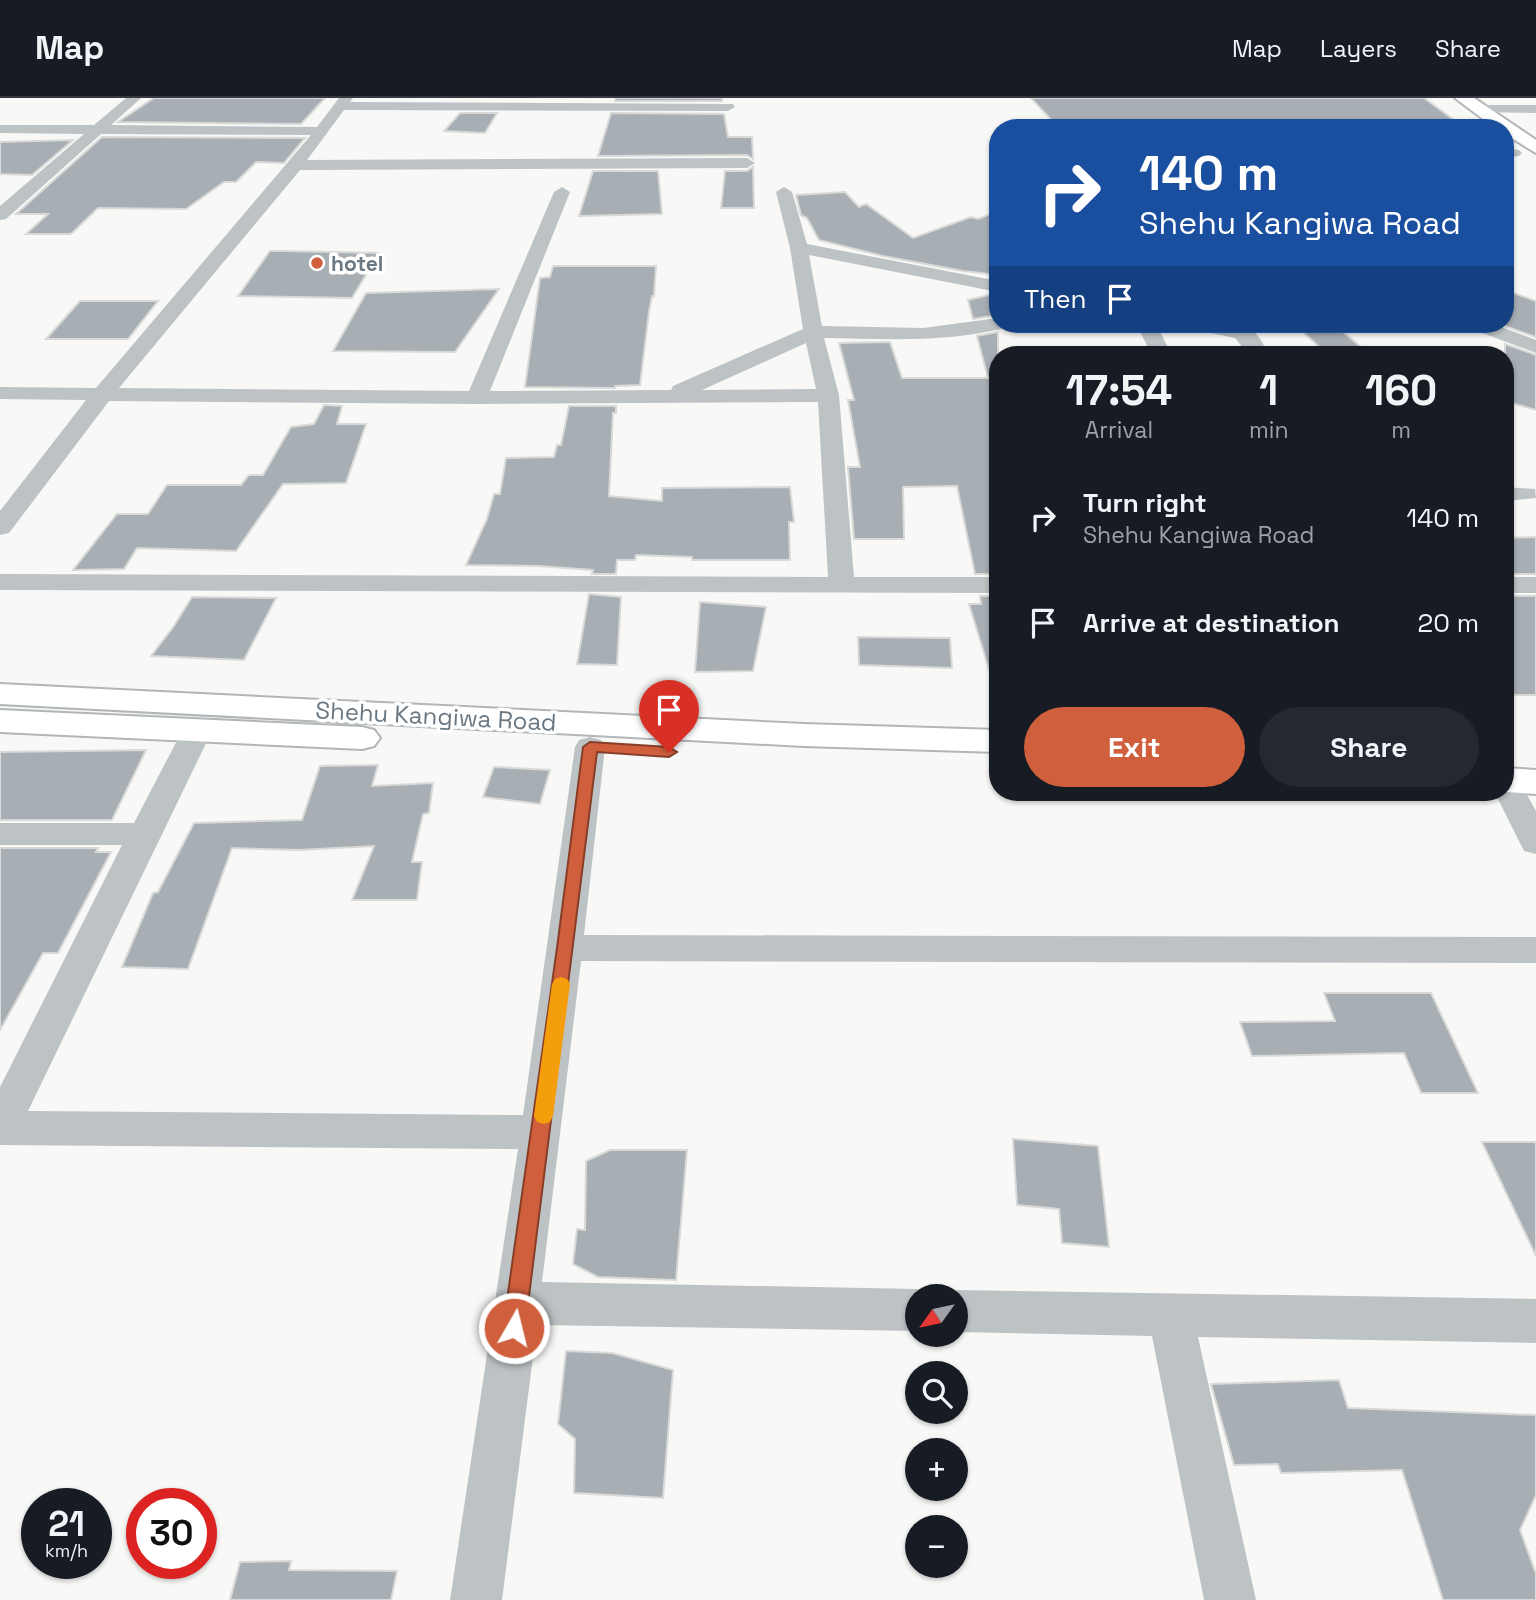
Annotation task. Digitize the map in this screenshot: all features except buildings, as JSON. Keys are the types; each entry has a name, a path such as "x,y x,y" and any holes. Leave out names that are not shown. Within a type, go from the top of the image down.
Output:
{"main road":[{"path":"1455,102 1479,109 1494,119"},
{"path":"1455,102 1471,119"},
{"path":"1514,133 1536,148"},
{"path":"1514,155 1536,169"},
{"name":"Shehu Kangiwa Road","path":"0,694 803,748 989,765"},
{"name":"Shehu Kangiwa Road","path":"0,721 197,732 590,747 803,748 989,741"},
{"path":"1514,758 1536,759"},
{"path":"1514,781 1536,782"}],"street":[{"path":"0,215 134,98"},
{"path":"0,528 10,502 296,164 343,102 602,102 728,107"},
{"path":"1479,109 1536,109"},
{"path":"0,129 320,131"},
{"path":"296,164 747,163"},
{"path":"477,398 562,192"},
{"path":"784,192 799,248 813,332 828,395 842,586"},
{"path":"799,248 989,285"},
{"path":"669,396 813,332 935,334 989,325"},
{"path":"1499,333 1536,347"},
{"path":"0,393 477,398 828,395"},
{"path":"0,582 989,585"},
{"path":"1514,585 1536,585"},
{"path":"197,732 0,1128 541,1132"},
{"path":"476,1600 566,948 590,747"},
{"path":"1514,799 1536,843"},
{"path":"0,834 144,834"},
{"path":"566,948 1536,950"},
{"path":"518,1303 905,1310"},
{"path":"968,1311 1536,1321"},
{"path":"1171,1315 1230,1600"}],"slow traffic":[{"path":"544,1116 561,984"}],"place":[{"name":"hotel","path":"317,263"}],"route":[{"path":"514,1328 566,948 590,747 669,752"}]}
